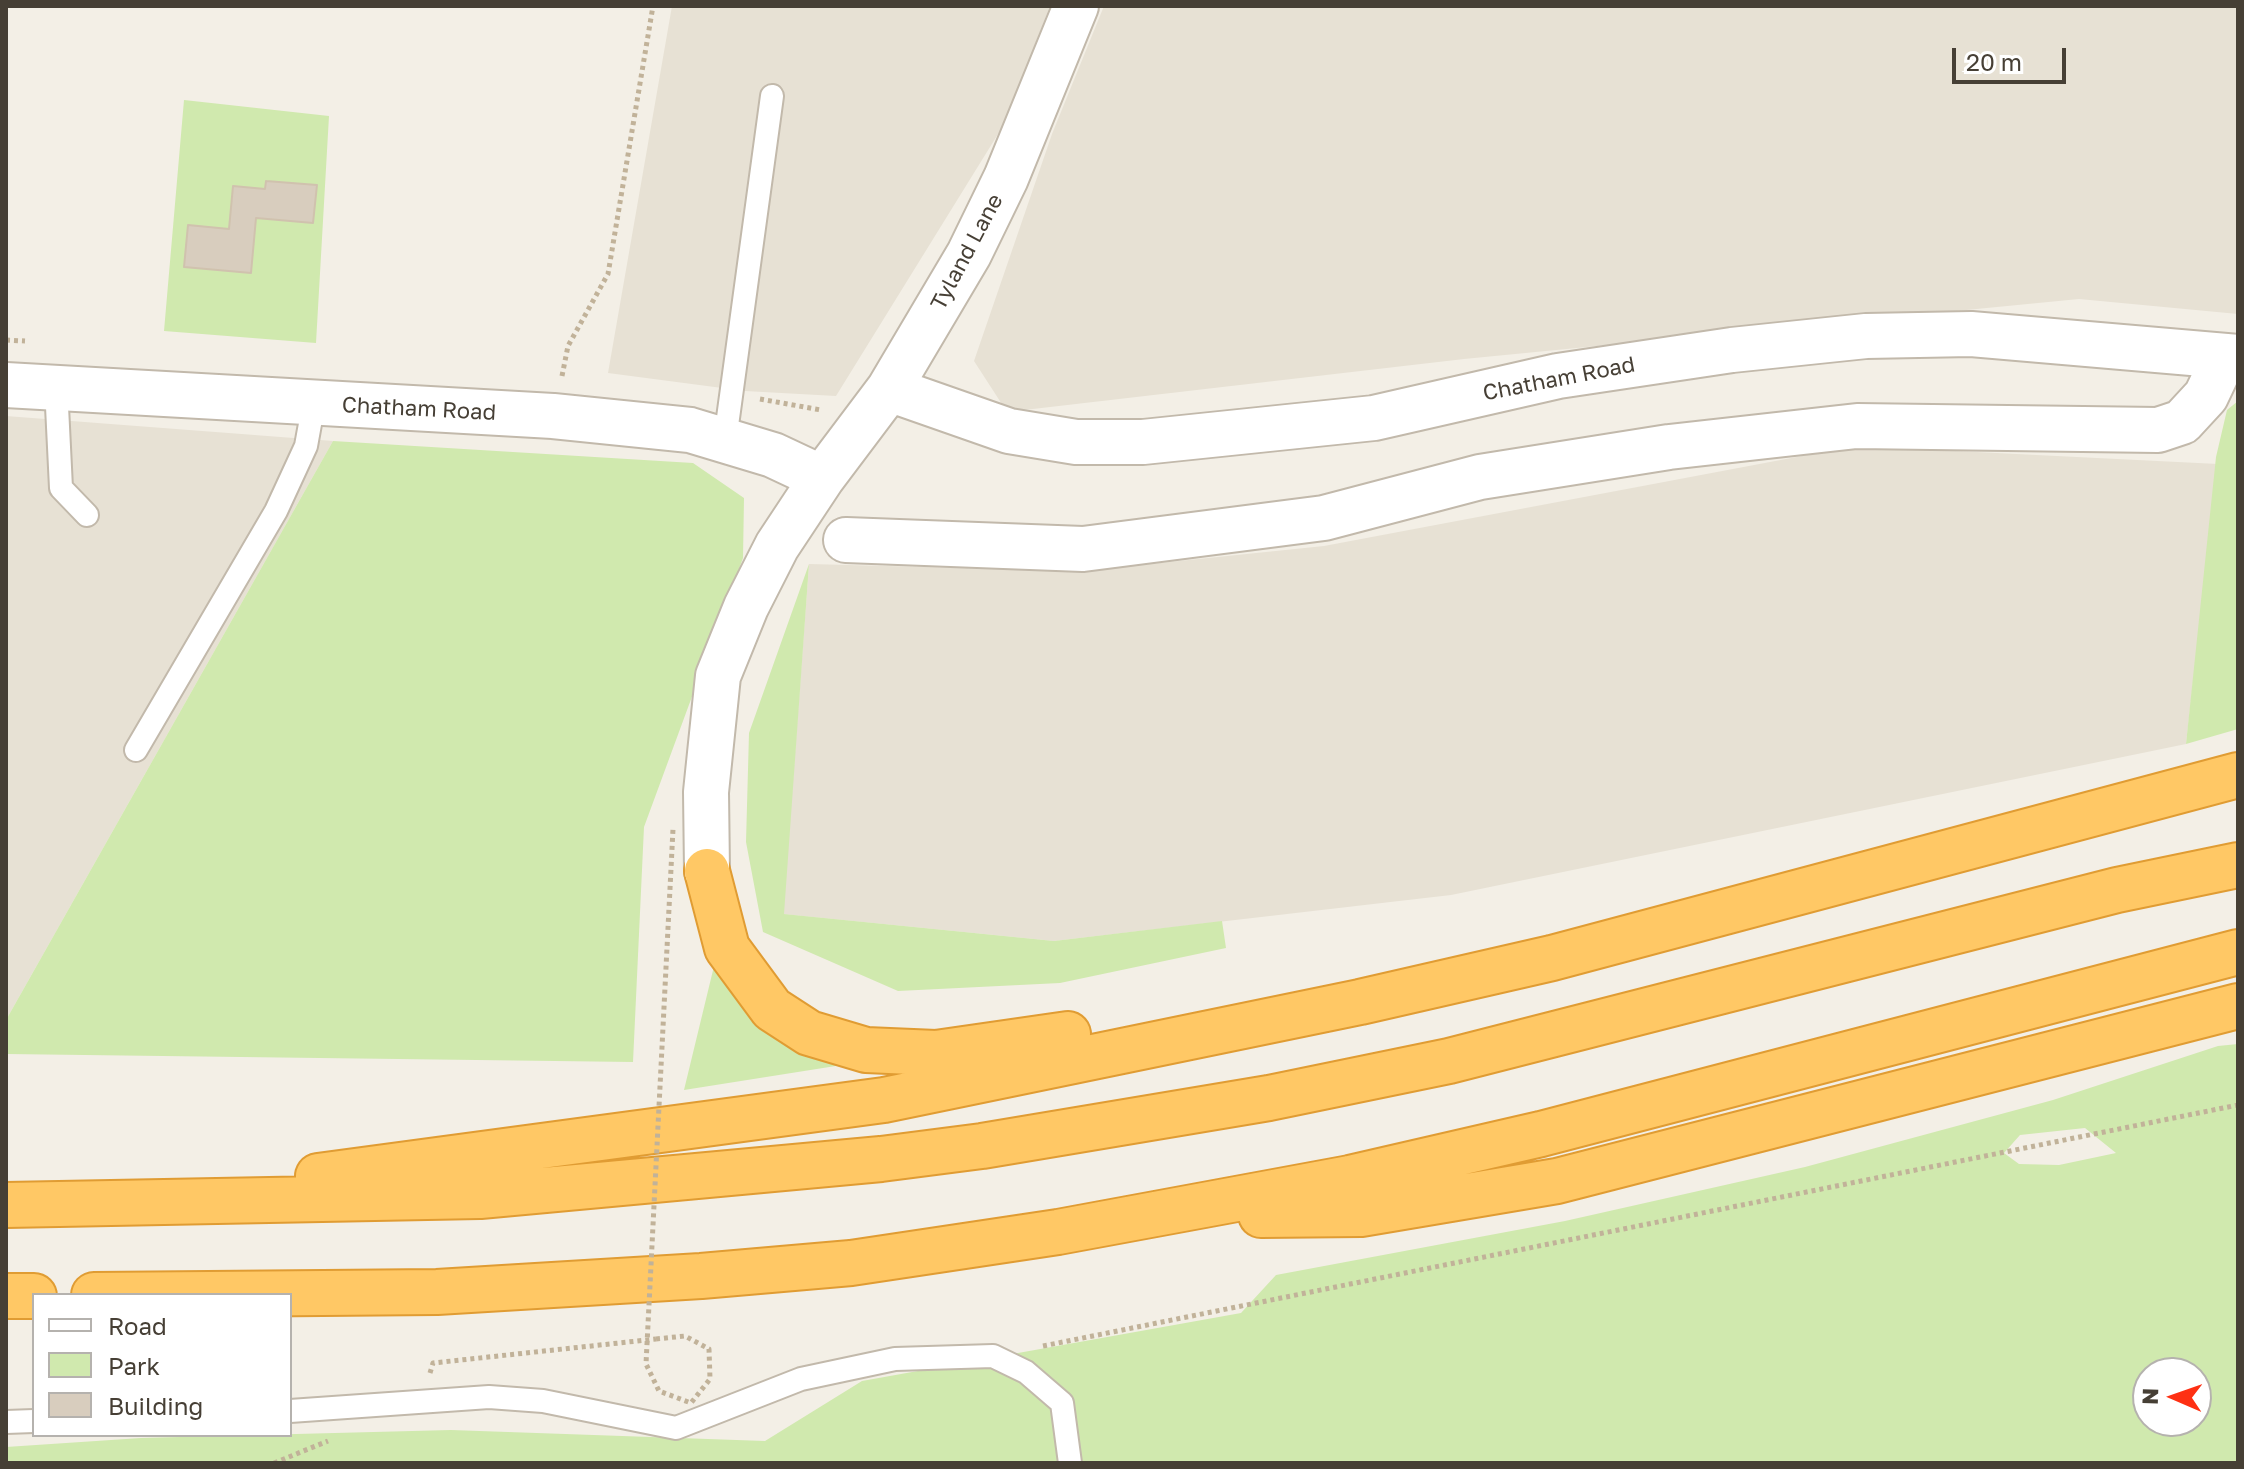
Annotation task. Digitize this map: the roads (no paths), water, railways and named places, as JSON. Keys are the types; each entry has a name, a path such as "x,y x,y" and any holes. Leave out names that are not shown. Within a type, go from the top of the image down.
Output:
{"highway":[{"path":"97,1205 884,1100 1360,1002 1552,958 2238,775"},
{"path":"6,1205 480,1196 835,1164 982,1146 1269,1098 1449,1061 2117,890 2238,865"},
{"path":"707,871 727,948 772,1009 809,1033 866,1050 936,1053 1212,1013 1360,1002"},
{"path":"292,1293 437,1292 701,1276 851,1263 1151,1215 1350,1178 1541,1134 2238,952"},
{"path":"2083,994 2238,981"},
{"path":"1151,1215 1361,1214 1557,1181 2238,1006"},
{"path":"6,1296 32,1296"}],"street":[{"name":"Tyland Lane","path":"707,871 706,792 718,676 777,546 822,478 889,389 969,254 994,204 1076,6"},
{"name":"Chatham Road","path":"889,389 1009,431 1076,442 1143,442 1374,418 1558,376 1732,350 1866,336 1971,334 2231,356"},
{"path":"846,540 1083,549 1324,518 1480,477 1653,449 1857,426 2158,430 2182,422 2206,396 2231,356"},
{"name":"Chatham Road","path":"6,385 553,416 690,430 773,455 822,478"}],"lane":[{"path":"725,440 772,96"},
{"path":"56,386 61,488 87,515"},
{"path":"136,750 276,511 306,446 314,402"},
{"path":"292,1411 489,1397 543,1401 676,1428 801,1379 895,1359 993,1356 1026,1372 1062,1403 1070,1463"},
{"path":"6,1422 32,1421"}]}
